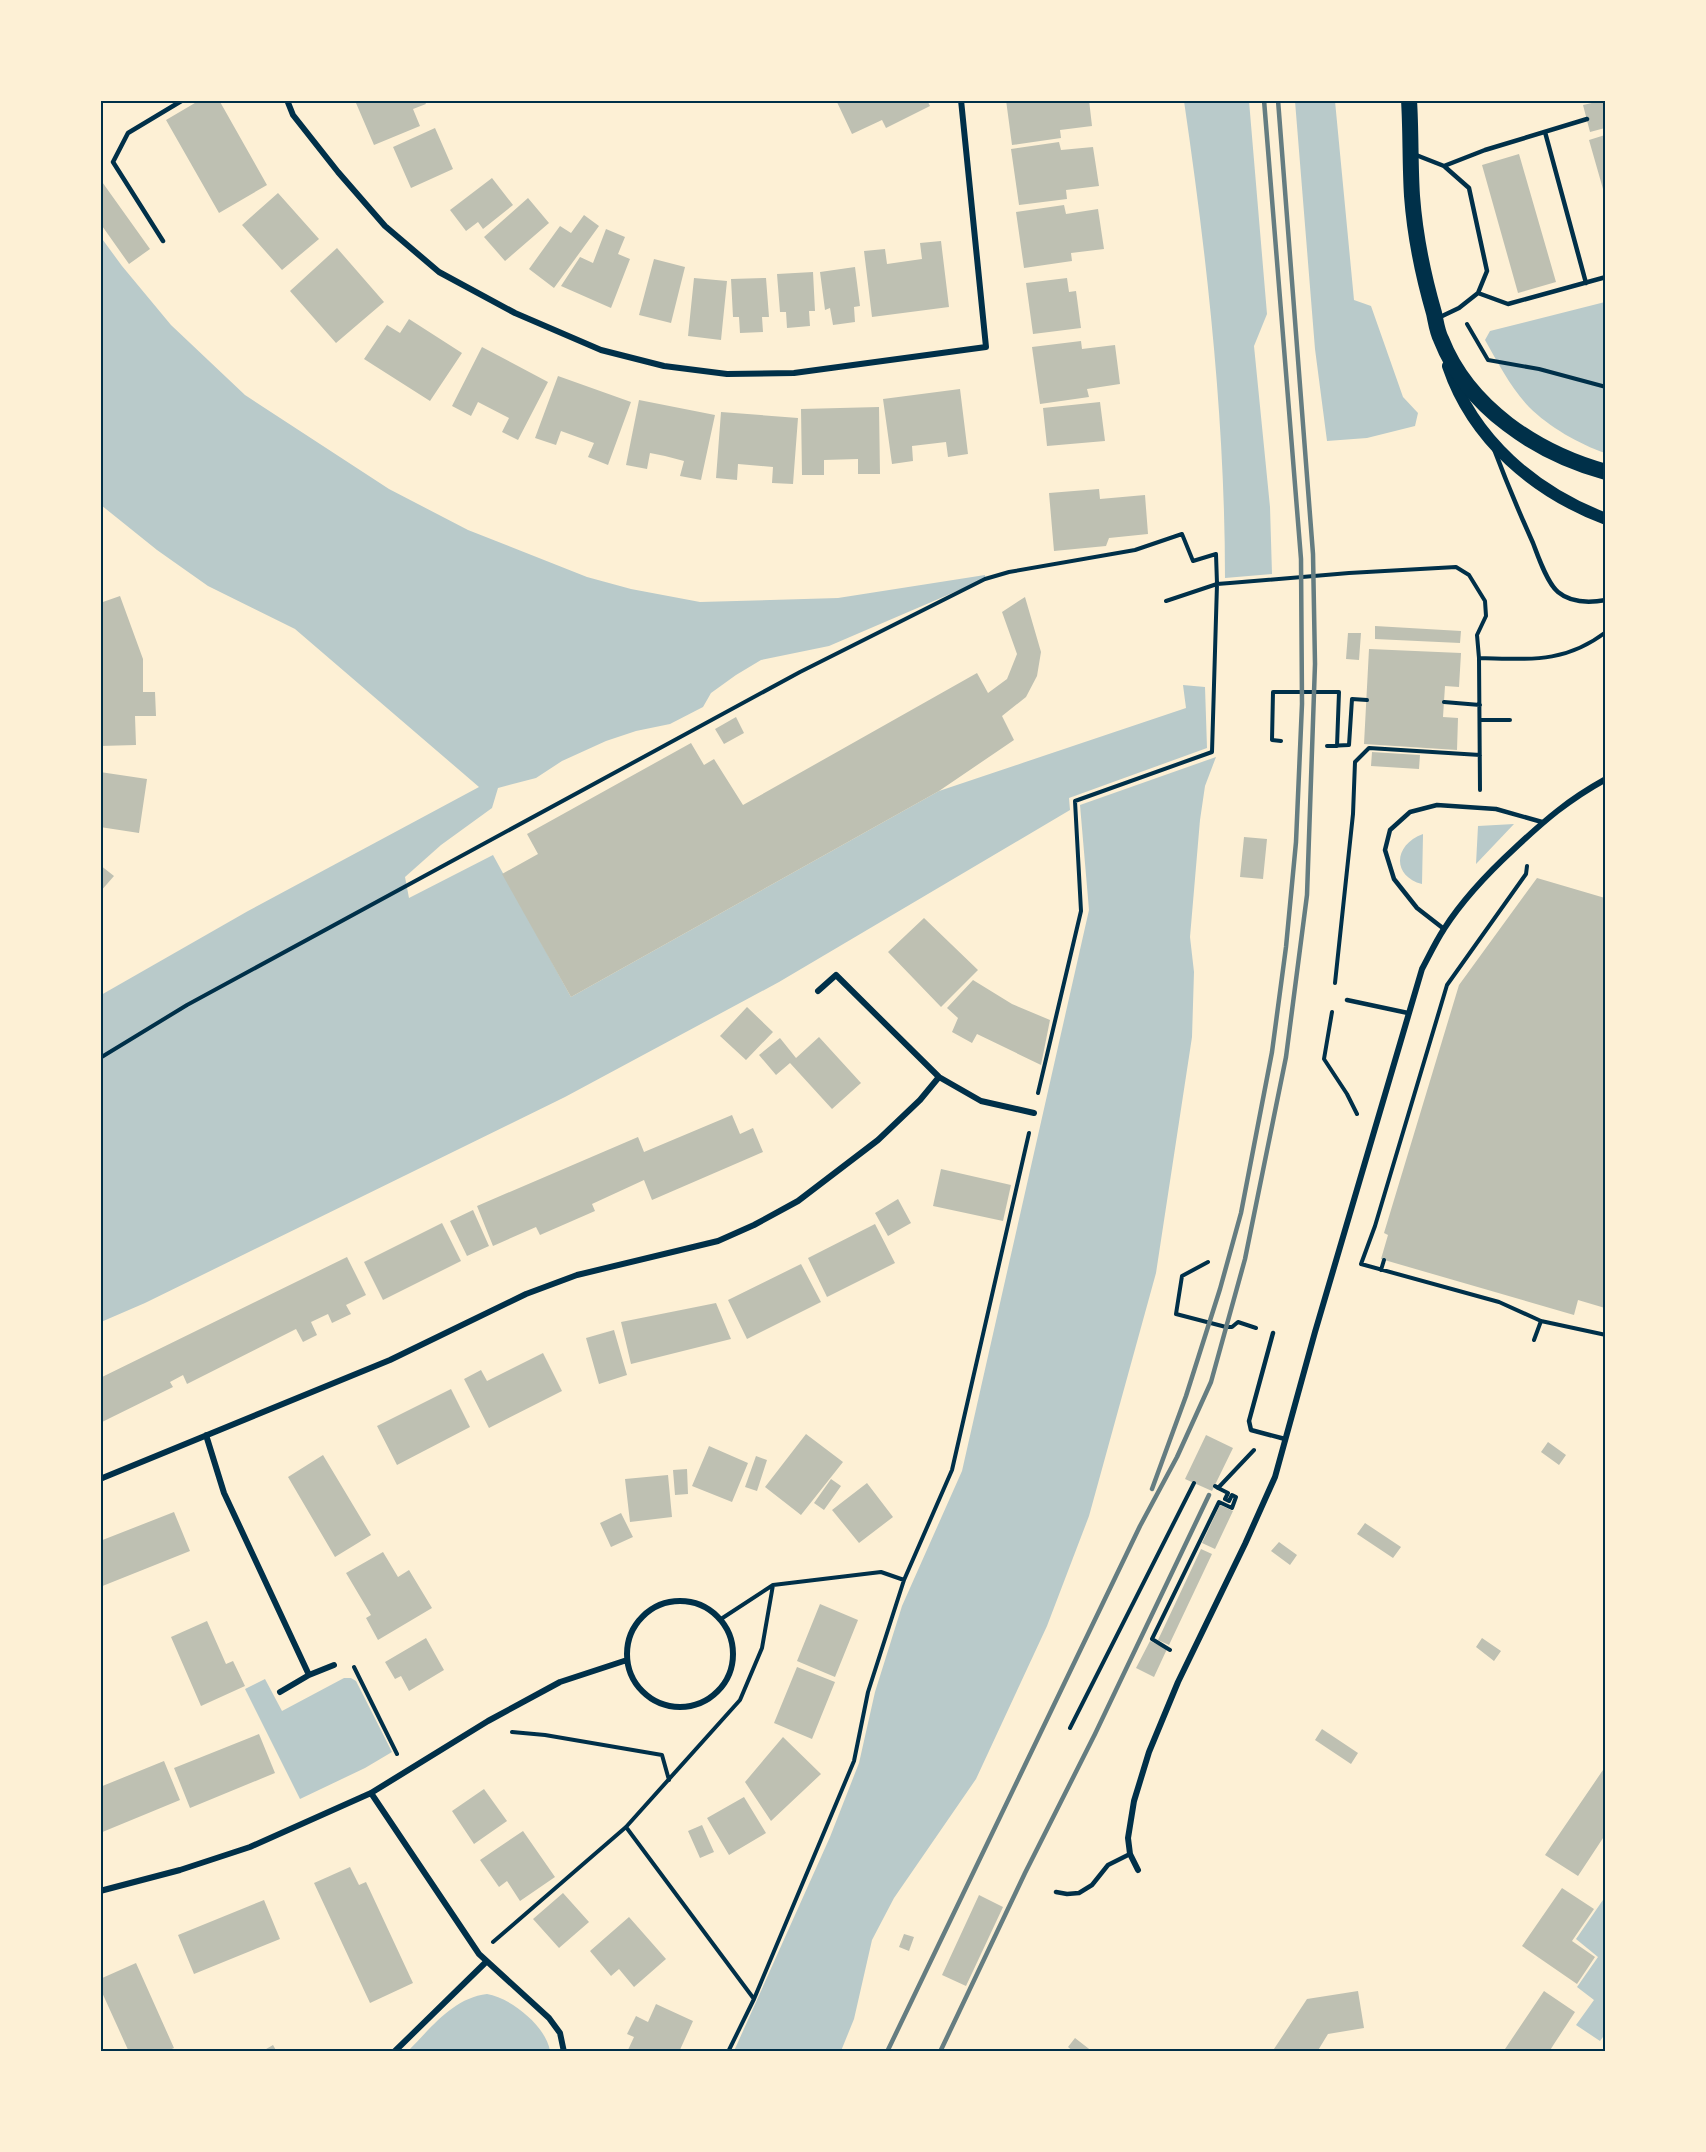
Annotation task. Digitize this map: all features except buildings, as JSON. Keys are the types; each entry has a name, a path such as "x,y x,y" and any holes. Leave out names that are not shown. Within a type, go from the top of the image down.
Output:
{"highway":[{"path":"1409,100 1412,199 1423,275 1440,339 1470,388 1516,431 1542,449 1605,472"}],"main road":[{"path":"1440,339 1460,395 1491,441 1528,476 1554,494 1582,510 1605,519"}],"street":[{"path":"287,100 293,115 385,226 440,272 515,313 600,350 664,366 727,374 794,373 986,346 961,100"},
{"path":"1138,1870 1130,1854 1128,1838 1134,1801 1149,1752 1178,1682 1275,1477 1422,969 1444,929 1475,889 1542,822 1564,804 1605,779"},
{"path":"818,991 836,975 939,1077 981,1101 1034,1113"},
{"path":"100,1479 390,1360 526,1294 577,1275 718,1241 754,1225 798,1201 878,1140 920,1100 939,1077"},
{"path":"206,1435 224,1493 309,1675"},
{"path":"682,1601 696,1603 709,1609 721,1619 729,1633 733,1648 733,1664 720,1690 699,1704 673,1707 660,1704 639,1689 632,1679 627,1660 628,1640 634,1626 643,1615 654,1606 682,1601"},
{"path":"100,1892 180,1870 250,1847 371,1793 488,1720 560,1682 627,1660"},
{"path":"280,1692 309,1675 334,1665"},
{"path":"371,1793 479,1954 549,2018 561,2033 564,2052"},
{"path":"394,2052 486,1962"}],"lane":[{"path":"163,241 113,162 128,134 183,100"},
{"path":"1444,166 1485,150 1587,119"},
{"path":"1545,132 1586,283"},
{"path":"1410,153 1444,166 1469,188 1487,271 1478,293 1459,308 1435,319"},
{"path":"1478,293 1508,304 1605,277"},
{"path":"1491,441 1503,475 1555,590 1568,599 1595,602 1605,600"},
{"path":"1444,929 1417,908 1394,879 1385,850 1390,830 1410,812 1437,805 1509,811 1542,822"},
{"path":"1347,1000 1408,1013"},
{"path":"1273,1333 1249,1421 1251,1430 1286,1439"},
{"path":"1056,1892 1079,1893 1092,1885 1108,1865 1130,1854"}],"path":[{"path":"1459,308 1488,360 1539,369 1605,387"},
{"path":"100,1058 187,1005 800,672 985,579 1009,572 1135,550 1182,534 1193,561 1216,554 1212,752 1076,801 1081,911 952,1470 904,1580 868,1692 854,1761 754,1999 728,2052"},
{"path":"1166,601 1217,584 1456,567 1469,575 1485,601 1486,616 1477,635 1480,807"},
{"path":"1479,658 1558,657 1594,641 1605,632"},
{"path":"1281,741 1272,740 1273,692 1340,692 1337,746"},
{"path":"1326,746 1349,745 1352,699 1366,700"},
{"path":"1444,702 1480,705"},
{"path":"1480,720 1510,720"},
{"path":"1335,987 1353,814 1355,762 1369,748 1480,754"},
{"path":"1526,838 1528,849 1526,874 1447,985 1375,1226 1361,1264 1499,1302 1541,1321 1605,1335"},
{"path":"1332,1009 1324,1059 1347,1094 1371,1143"},
{"path":"1381,1270 1384,1260"},
{"path":"1208,1262 1182,1275 1176,1314 1232,1328 1238,1322"},
{"path":"1534,1340 1541,1321"},
{"path":"1167,1656 1171,1649 1152,1639 1164,1623 1219,1502 1232,1508 1236,1497 1232,1495 1229,1501 1225,1499 1227,1493 1216,1487 1257,1447 1286,1439"},
{"path":"1070,1728 1194,1483"},
{"path":"721,1619 773,1585 881,1572 904,1580"},
{"path":"479,1954 626,1827 740,1700 762,1648 773,1585"},
{"path":"350,1658 406,1772"},
{"path":"488,1720 501,1732 544,1735 662,1755 670,1780"},
{"path":"626,1827 754,1999"}],"shaded area":[{"path":"1184,101 1249,101 1267,314 1254,346 1270,507 1272,574 1225,578 1222,458 1213,339"},
{"path":"1295,101 1335,101 1354,300 1371,306 1403,397 1418,413 1415,426 1367,438 1327,441 1315,349"},
{"path":"100,236 171,325 245,395 389,489 468,530 587,577 631,589 700,602 838,598 985,575 985,579 829,646 761,660 711,693 703,707 670,724 636,731 606,741 562,761 536,778 498,788 492,808 441,845 405,877 409,898 493,855 571,997 939,791 1186,708 1183,685 1205,687 1207,748 1069,798 1070,810 779,982 565,1097 145,1303 101,1322 101,995 248,911 479,787 295,629 208,586 157,550 101,505"},
{"path":"1605,302 1605,453 1565,434 1529,407 1511,384 1485,340 1490,331"},
{"path":"1216,757 1205,786 1200,820 1190,937 1194,972 1192,1037 1156,1273 1089,1516 1047,1626 976,1779 894,1898 872,1940 854,2019 841,2051 734,2051 830,1837 859,1763 875,1692 902,1606 962,1471 1089,910 1080,805"},
{"path":"1514,824 1476,864 1478,826"},
{"path":"1423,834 1422,884 1405,874 1400,860 1406,845"},
{"path":"344,1678 356,1681 392,1752 365,1768 300,1799 245,1689 265,1679 282,1711"},
{"path":"1605,1897 1606,2033 1600,2041 1576,2025 1594,2000 1577,1987 1598,1957 1576,1939"},
{"path":"487,1994 516,2007 535,2023 542,2032 550,2051 408,2051 443,2015 464,2001"}],"railway":[{"path":"1152,1489 1186,1396 1241,1213 1272,1052 1286,947 1296,842 1302,704 1301,559 1264,100"},
{"path":"887,2052 1140,1526 1177,1457 1211,1382 1245,1259 1286,1057 1307,895 1315,664 1313,554 1278,100"},
{"path":"940,2052 1209,1495"}]}
